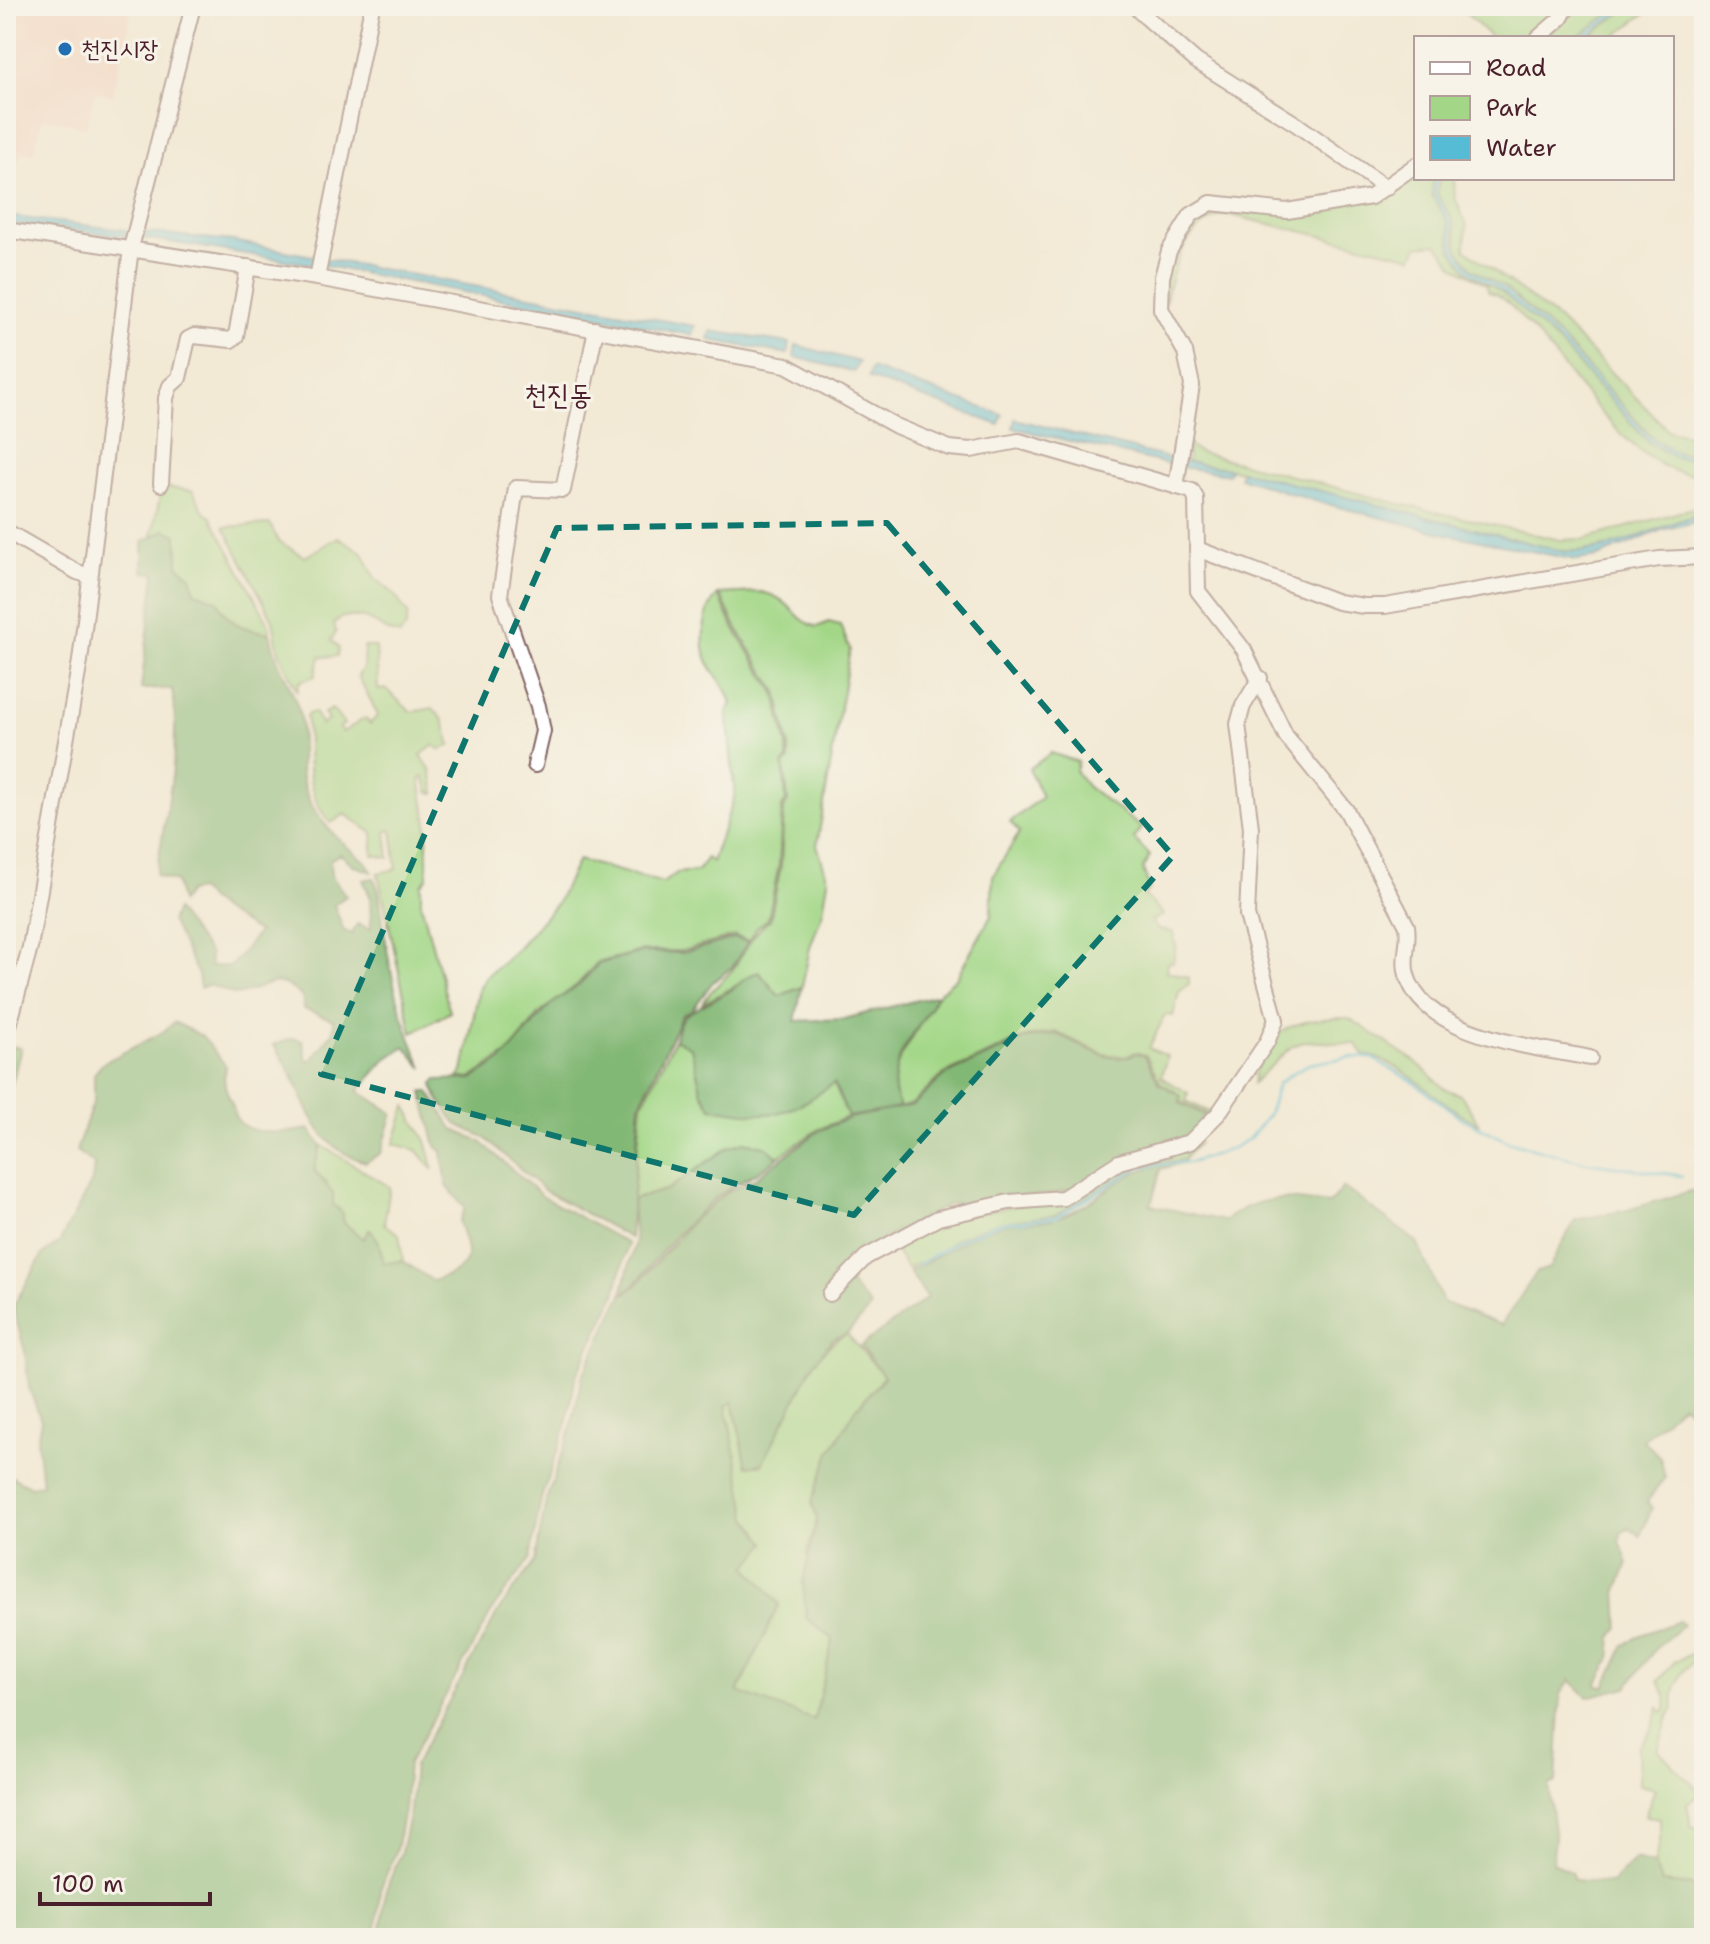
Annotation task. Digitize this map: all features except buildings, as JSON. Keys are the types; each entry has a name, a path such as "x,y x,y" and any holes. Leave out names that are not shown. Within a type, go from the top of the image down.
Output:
{"street":[{"path":"6,1037 30,947 80,661 131,248 193,6"},
{"path":"317,278 372,6"},
{"path":"1540,36 1561,18 1566,6 1580,6"},
{"path":"1139,11 1196,61 1296,124 1386,188"},
{"path":"1176,487 1192,385 1185,352 1161,309 1161,286 1164,263 1183,226 1200,207 1211,203 1287,211 1371,197 1414,167"},
{"path":"6,230 317,278 786,365 896,426 949,448 971,450 1019,441 1192,491 1196,498 1198,591 1244,650 1286,736 1346,810 1407,926 1410,940 1405,964 1407,978 1418,994 1460,1029 1590,1058"},
{"path":"161,484 166,398 170,386 179,378 188,339 194,336 231,340 236,336 248,267"},
{"path":"535,765 543,731 538,706 515,632 504,615 500,595 516,488 563,490 596,329"},
{"path":"6,531 77,572 90,576"},
{"path":"1197,549 1338,602 1385,606 1659,559 1704,557"},
{"path":"830,1294 866,1257 938,1218 1009,1202 1063,1198 1119,1162 1190,1142 1218,1114 1267,1042 1276,1020 1247,915 1251,828 1238,724 1243,706 1260,678"}],"highlighted area":[{"path":"887,523 1173,856 854,1215 321,1074 557,528"}],"shaded area":[{"name":"천진시장","path":"6,6 133,6 113,96 95,92 87,128 43,118 34,154 21,151 15,175 6,174"}],"green space":[{"path":"1458,6 1550,6 1556,18 1532,36 1490,36"},
{"path":"1591,6 1621,6 1579,36 1545,36 1572,14"},
{"path":"1630,6 1655,6 1616,36 1589,36"},
{"path":"1414,171 1414,180 1433,180 1432,195 1448,222 1452,250 1469,273 1502,292 1558,342 1648,442 1676,458 1704,460 1704,475 1678,472 1653,460 1628,440 1581,390 1512,307 1489,292 1486,284 1454,266 1437,244 1418,246 1413,257 1226,214 1199,228 1182,251 1164,309 1167,264 1201,210 1256,211 1372,200"},
{"path":"1439,180 1454,180 1455,198 1467,225 1465,249 1558,319 1669,431 1704,438 1704,455 1678,453 1652,438 1561,338 1505,288 1472,269 1457,248 1453,221 1437,194"},
{"path":"1188,445 1199,452 1400,504 1560,540 1585,539 1704,505 1704,513 1598,549 1561,551 1242,471 1187,462"},
{"path":"162,487 193,491 204,512 211,517 268,622 270,633 238,624 226,615 217,600 195,592 191,577 178,565 178,548 151,539"},
{"path":"270,524 278,541 305,557 338,537 363,553 375,578 394,594 408,614 406,627 400,635 369,620 342,617 334,623 336,632 331,640 339,648 337,656 320,657 315,676 299,682 297,691 279,653 273,620 224,527"},
{"path":"165,530 177,535 178,565 191,577 195,592 217,600 226,615 238,624 270,633 300,715 302,780 307,794 322,821 367,863 372,872 355,866 340,854 330,860 331,875 346,896 334,905 344,931 352,934 357,924 371,929 370,896 363,880 374,878 379,892 394,982 423,1068 405,1046 385,1060 358,1091 393,1113 381,1153 366,1162 346,1154 319,1129 285,1061 273,1045 293,1038 303,1041 306,1058 310,1061 333,1032 334,1020 304,1009 303,998 284,984 270,983 236,995 209,985 200,988 198,975 171,921 176,910 210,954 210,966 231,966 258,932 221,910 199,890 188,892 181,902 176,882 156,875 174,759 175,713 172,689 141,689 155,573 143,572 143,541"},
{"path":"761,592 780,599 802,619 817,627 829,622 840,625 850,649 817,845 828,880 823,911 810,947 802,987 779,996 737,985 702,1004 732,971 754,935 770,920 781,865 784,808 788,801 784,765 789,760 789,746 777,692 736,627 720,594"},
{"path":"718,595 734,628 775,693 787,746 787,759 783,765 786,800 782,807 779,865 768,919 756,928 749,941 735,936 682,951 641,951 597,963 578,984 539,1014 510,1052 471,1078 458,1078 463,1072 479,989 487,976 513,953 557,903 578,860 663,883 677,873 697,871 707,858 712,862 735,795 727,712 732,704 707,660 704,644 709,608"},
{"path":"364,647 376,647 378,690 386,689 411,712 433,708 443,720 451,745 440,750 434,745 421,755 431,771 435,793 429,793 424,777 420,779 427,823 427,878 421,885 421,903 450,1012 412,1033 378,873 397,869 392,830 386,831 389,858 373,855 373,833 345,814 331,823 321,811 309,772 306,715 314,712 322,725 328,720 324,713 332,709 344,724 339,728 343,732 365,718 370,724 378,715 358,676 363,668"},
{"path":"1051,753 1078,762 1076,772 1088,787 1142,828 1134,839 1150,856 1143,869 1150,889 1144,895 1164,915 1151,921 1157,929 1173,932 1176,946 1173,962 1167,963 1166,971 1189,977 1189,984 1179,992 1173,1016 1165,1015 1149,1048 1167,1056 1161,1077 1188,1093 1186,1101 1212,1113 1209,1115 1181,1102 1181,1095 1160,1082 1146,1055 1135,1052 1126,1057 1103,1054 1056,1032 1026,1037 944,1074 912,1104 900,1108 891,1087 898,1062 937,995 957,977 991,916 993,876 1020,832 1010,822 1042,797 1029,769"},
{"path":"735,938 748,942 732,967 712,983 692,1010 682,1015 640,1104 630,1238 545,1191 484,1137 456,1124 439,1100 433,1085 436,1080 472,1079 502,1060 550,1005 579,985 598,964 641,952 683,953"},
{"path":"759,972 779,996 802,987 795,1021 844,1019 937,995 898,1062 895,1091 900,1108 848,1117 834,1083 803,1104 777,1113 712,1108 702,1093 691,1048 675,1039 679,1026 686,1015"},
{"path":"1349,1018 1416,1062 1445,1089 1461,1095 1479,1124 1393,1066 1364,1055 1356,1044 1305,1041 1291,1047 1253,1083 1258,1064 1274,1038 1299,1024 1314,1020"},
{"path":"174,1022 202,1036 226,1066 226,1088 236,1117 243,1125 271,1132 309,1129 321,1145 314,1170 333,1193 333,1205 341,1211 344,1223 363,1239 370,1230 378,1240 384,1263 403,1261 433,1281 456,1271 466,1260 466,1245 459,1222 465,1208 447,1186 442,1152 436,1146 422,1092 429,1092 453,1129 481,1142 542,1196 628,1244 615,1295 576,1376 566,1426 541,1499 530,1559 494,1607 408,1764 404,1810 396,1850 380,1890 375,1938 6,1938 6,1474 31,1487 42,1484 37,1440 41,1420 29,1388 25,1352 13,1307 43,1254 59,1243 92,1181 94,1164 76,1151 94,1100 94,1074 103,1063 163,1032"},
{"path":"1056,1034 1105,1056 1126,1057 1136,1053 1145,1056 1159,1083 1180,1095 1180,1103 1208,1117 1188,1136 1074,1188 1053,1194 950,1204 885,1238 863,1255 848,1281 871,1307 847,1334 833,1339 813,1365 762,1464 747,1466 733,1402 726,1406 748,1518 766,1543 747,1567 779,1604 738,1692 814,1720 833,1639 806,1618 803,1582 817,1519 812,1502 830,1452 856,1409 884,1377 861,1346 927,1298 909,1271 974,1235 1005,1224 1059,1217 1091,1201 1128,1176 1160,1165 1181,1163 1161,1169 1151,1205 1224,1221 1250,1206 1274,1200 1329,1204 1343,1187 1417,1242 1443,1302 1501,1325 1537,1272 1549,1268 1575,1220 1627,1210 1704,1187 1704,1424 1682,1404 1643,1440 1660,1457 1665,1477 1647,1502 1652,1508 1640,1536 1629,1528 1621,1533 1620,1541 1628,1564 1617,1590 1619,1627 1612,1638 1610,1659 1597,1685 1605,1687 1624,1646 1636,1637 1679,1621 1683,1625 1656,1648 1627,1687 1587,1697 1570,1680 1561,1694 1556,1782 1548,1785 1555,1839 1552,1863 1571,1872 1574,1880 1611,1883 1635,1859 1654,1864 1661,1883 1704,1887 1704,1938 380,1938 385,1892 401,1852 410,1811 414,1765 499,1610 535,1561 546,1500 571,1428 582,1377 621,1296 634,1288 693,1220 728,1191 753,1180 820,1130 849,1118 913,1105 945,1075 1027,1038"},
{"path":"675,1039 691,1048 702,1093 712,1108 764,1114 834,1083 848,1117 819,1129 778,1157 763,1147 748,1144 735,1146 669,1189 632,1200 642,1104"},
{"path":"12,1046 21,1048 6,1107 6,1068"},
{"path":"406,1106 426,1141 434,1170 417,1150 394,1144"},
{"path":"744,1142 765,1146 778,1157 700,1211 633,1287 622,1293 635,1242 632,1200 668,1189 729,1147"},
{"path":"1198,1144 1183,1160 1141,1164 1055,1215 996,1223 956,1239 931,1258 907,1268 892,1246 948,1218 1077,1195 1130,1165"},
{"path":"321,1145 390,1187 384,1224 399,1234 403,1261 384,1263 378,1240 369,1230 363,1239 344,1223 341,1211 333,1205 326,1182 314,1170"},
{"path":"847,1334 884,1376 856,1409 831,1452 812,1501 817,1519 807,1554 833,1639 814,1720 738,1693 779,1604 747,1566 766,1543 748,1518 726,1406 733,1402 747,1466 762,1464 808,1372 834,1342"},
{"path":"1704,1642 1704,1658 1684,1670 1677,1684 1674,1709 1669,1715 1658,1750 1702,1794 1687,1803 1691,1827 1701,1829 1704,1826 1704,1887 1661,1883 1654,1864 1660,1842 1660,1818 1645,1816 1655,1789 1639,1785 1638,1748 1652,1728 1659,1707 1662,1712 1666,1709 1666,1696 1658,1681 1675,1661 1694,1653"}],"water":[{"path":"6,216 127,230 125,236 6,223"},
{"path":"143,232 233,241 318,257 316,265 142,238"},
{"path":"326,259 695,326 692,335 325,266"},
{"path":"711,331 790,343 788,354 709,340"},
{"path":"796,345 859,362 854,372 794,357"},
{"path":"871,368 1003,415 999,425 868,378"},
{"path":"1015,419 1176,460 1231,469 1228,474 1180,467 1013,428"},
{"path":"1242,471 1561,551 1598,549 1704,513 1704,520 1662,530 1598,557 1576,560 1441,533 1315,501 1239,477"}],"waterway":[{"path":"1584,36 1626,6"},
{"path":"1436,180 1434,194 1450,222 1454,249 1471,271 1503,290 1559,340 1650,440 1677,456 1704,458"},
{"path":"917,1265 957,1241 996,1224 1056,1217 1141,1166 1193,1162 1231,1149 1249,1139 1268,1115 1278,1084 1289,1075 1309,1064 1350,1057 1372,1058 1412,1081 1462,1118 1507,1141 1581,1161 1682,1176"}],"place":[{"name":"천진시장","path":"65,49"}],"district":[{"name":"천진동","path":"558,394"}]}
